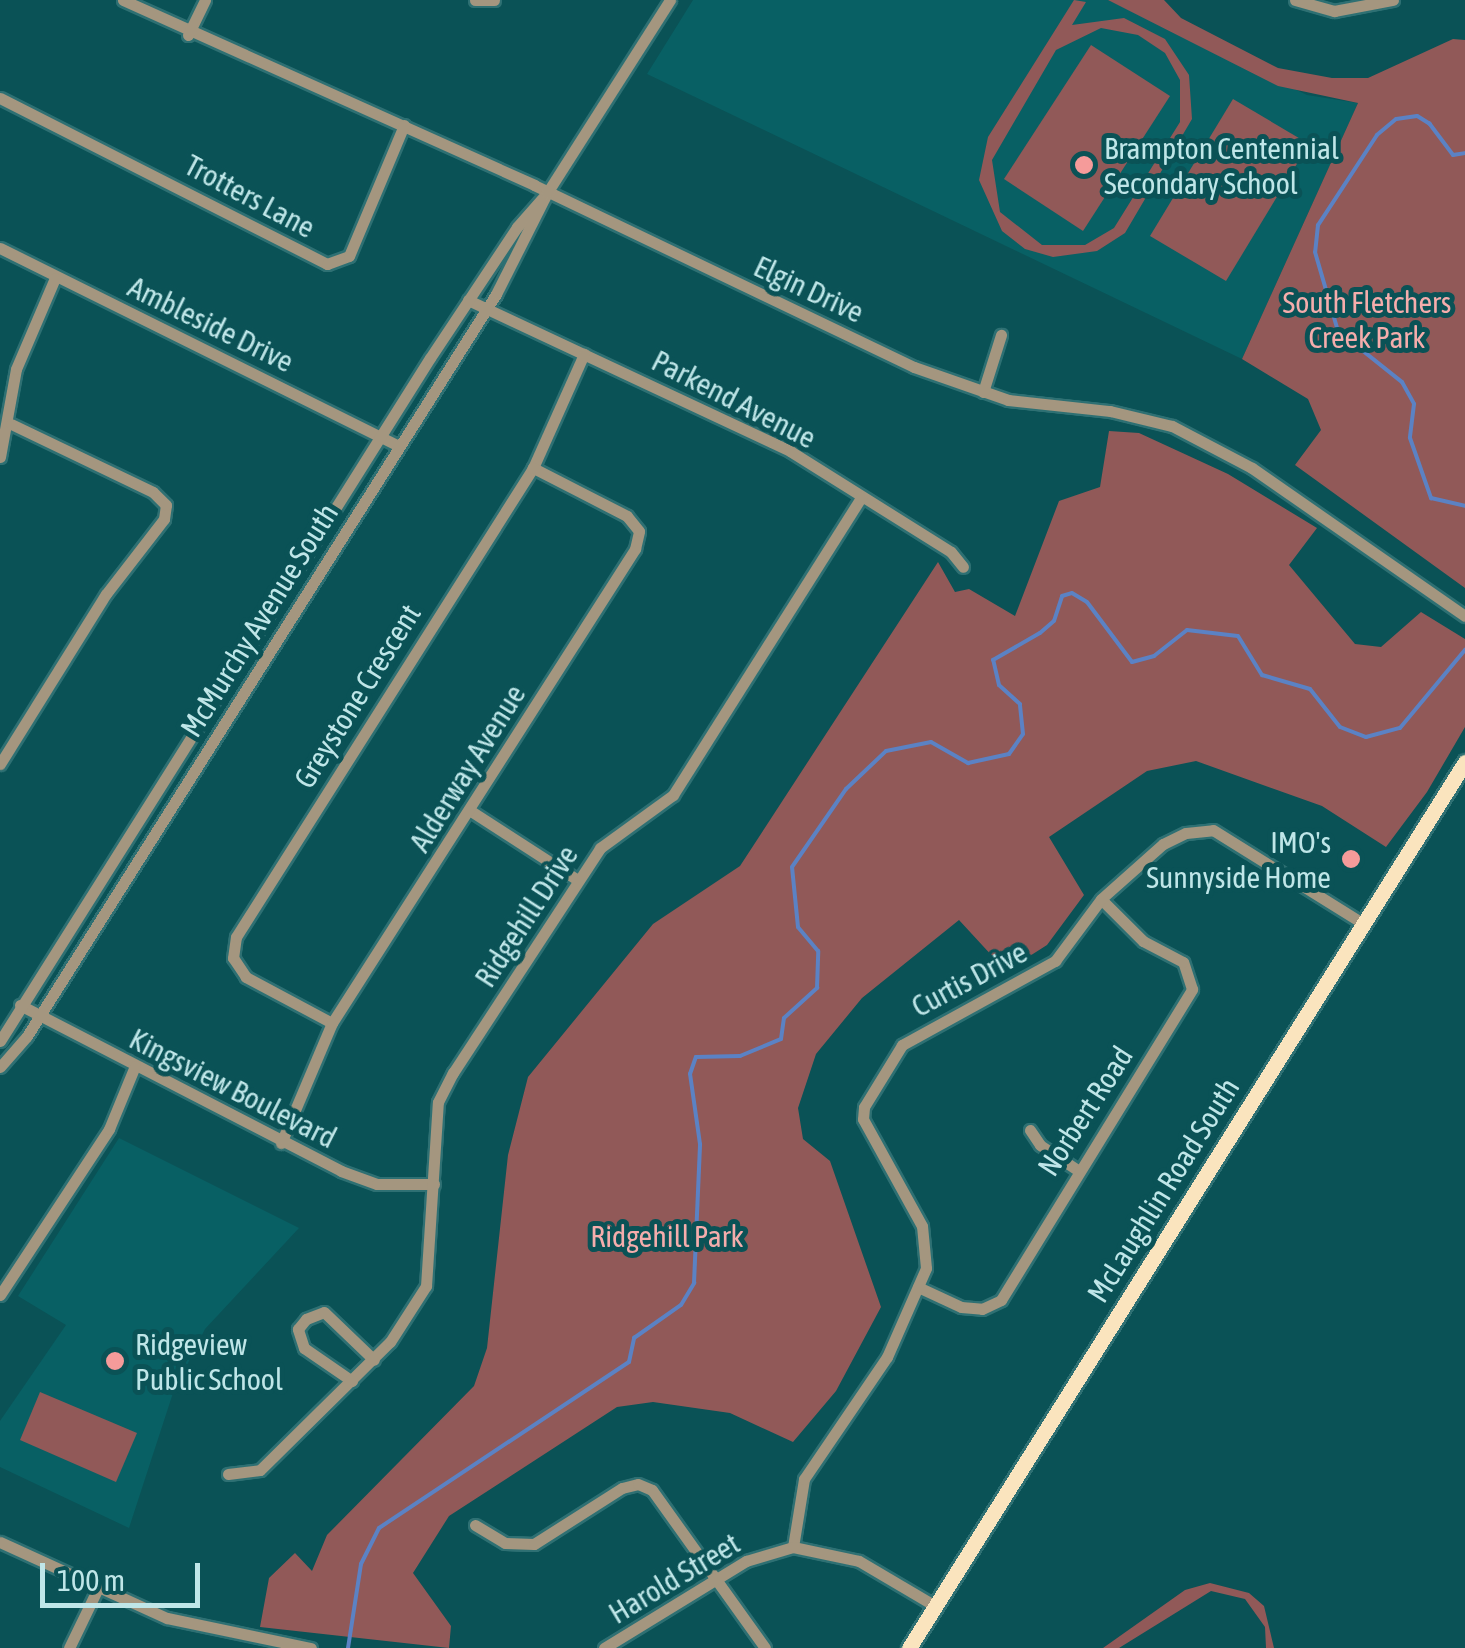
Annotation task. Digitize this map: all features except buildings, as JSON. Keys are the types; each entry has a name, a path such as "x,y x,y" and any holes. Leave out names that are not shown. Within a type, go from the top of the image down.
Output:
{"main road":[{"name":"McLaughlin Road South","path":"908,1648 1465,762"}],"street":[{"name":"Elgin Drive","path":"122,0 188,35 404,125 914,367 983,392 1172,426 1252,468 1461,614"},
{"path":"188,35 206,0"},
{"path":"474,0 494,0"},
{"name":"McMurchy Avenue South","path":"0,1067 38,1018 486,308 548,193 670,0"},
{"path":"1296,0 1334,11 1394,0"},
{"name":"Trotters Lane","path":"0,98 327,264 349,256 404,125"},
{"name":"McMurchy Avenue South","path":"0,1041 468,300 548,193"},
{"name":"Ambleside Drive","path":"0,248 398,446"},
{"path":"0,456 10,424 16,369 55,278"},
{"name":"Parkend Avenue","path":"468,300 790,451 951,552 963,567"},
{"path":"983,392 1001,335"},
{"name":"Greystone Crescent","path":"332,1023 246,977 233,958 236,937 533,468 584,354"},
{"path":"0,764 106,594 164,518 166,505 153,492 10,424"},
{"name":"Alderway Avenue","path":"282,1143 332,1023 635,549 639,530 626,516 533,468"},
{"name":"Ridgehill Drive","path":"228,1474 260,1470 374,1360 426,1286 438,1102 576,879 600,848 673,795 861,498"},
{"path":"471,811 576,879"},
{"name":"Curtis Drive","path":"793,1547 804,1479 888,1357 926,1268 922,1226 894,1165 866,1128 864,1107 902,1045 1055,961 1101,898 1164,844 1213,830 1364,924"},
{"name":"Norbert Road","path":"918,1287 961,1306 982,1309 1001,1300 1076,1169 1192,989 1183,962 1143,941 1101,898"},
{"name":"Kingsview Boulevard","path":"20,1005 38,1018 282,1143 377,1184 434,1184"},
{"path":"0,1295 109,1129 134,1066"},
{"path":"1030,1130 1040,1145 1076,1169"},
{"path":"352,1381 304,1348 298,1328 306,1319 324,1312 374,1360"},
{"path":"475,1525 505,1544 534,1544 638,1484 652,1490 766,1648"},
{"path":"0,1542 97,1590 205,1630 310,1648"},
{"name":"Harold Street","path":"604,1648 746,1561 793,1547 859,1560 935,1606"},
{"path":"69,1648 97,1590"}],"shaded area":[{"name":"Brampton Centennial Secondary School","path":"693,0 1108,0 1307,95 1358,103 1242,359 647,74"},
{"name":"Ridgeview Public School","path":"119,1138 299,1228 205,1329 173,1393 129,1528 0,1467 0,1421 66,1325 18,1296"}],"green space":[{"path":"1074,0 1086,2 1072,25 1124,18 1165,39 1189,75 1192,119 1125,233 1097,251 1053,257 1025,249 1002,231 979,180 988,137","holes":["1101,28 1138,35 1165,53 1180,80 1180,122 1114,228 1085,245 1042,245 1000,212 992,160 1056,50"]},
{"name":"South Fletchers Creek Park","path":"1108,0 1164,0 1181,18 1278,68 1332,78 1368,78 1453,39 1465,40 1465,588 1295,465 1321,430 1308,399 1242,359 1358,103 1278,86"},
{"path":"1091,45 1170,96 1083,231 1004,179"},
{"path":"1233,99 1309,144 1226,281 1150,236"},
{"name":"Ridgehill Park","path":"1109,431 1139,433 1228,474 1317,528 1289,565 1355,644 1381,647 1421,612 1465,639 1465,727 1427,792 1386,847 1322,806 1196,761 1147,771 1049,837 1084,895 1047,945 1006,971 959,920 862,998 816,1054 798,1108 803,1139 830,1161 881,1307 836,1391 793,1442 730,1413 653,1402 617,1407 449,1516 413,1573 451,1626 449,1648 260,1627 269,1578 295,1553 312,1571 327,1535 474,1386 487,1348 508,1155 528,1077 653,924 740,866 938,562 955,592 969,589 1015,616 1059,501 1100,487"},
{"path":"40,1392 137,1433 116,1482 20,1440"},
{"path":"1210,1583 1249,1593 1264,1606 1274,1648 1266,1648 1265,1627 1245,1599 1211,1591 1119,1648 1103,1648 1185,1590"}],"waterway":[{"path":"1430,124 1417,116 1396,119 1377,135 1318,225 1315,252 1338,331 1402,382 1414,404 1410,438 1431,498 1465,506"},
{"path":"1429,123 1453,155 1465,153"},
{"path":"348,1648 361,1564 379,1528 629,1362 634,1338 681,1305 694,1283 700,1144 690,1074 696,1057 740,1056 781,1039 784,1018 817,988 818,951 798,927 792,867 846,789 886,751 931,742 968,763 1009,754 1023,734 1020,704 999,685 993,660 1040,633 1054,621 1062,596 1072,593 1087,602 1132,662 1154,656 1187,630 1238,636 1262,675 1310,689 1340,727 1366,737 1400,728 1465,650"}],"place":[{"name":"Brampton Centennial Secondary School","path":"1084,165"},
{"name":"IMO's Sunnyside Home","path":"1351,859"},
{"name":"Ridgeview Public School","path":"115,1361"}]}
